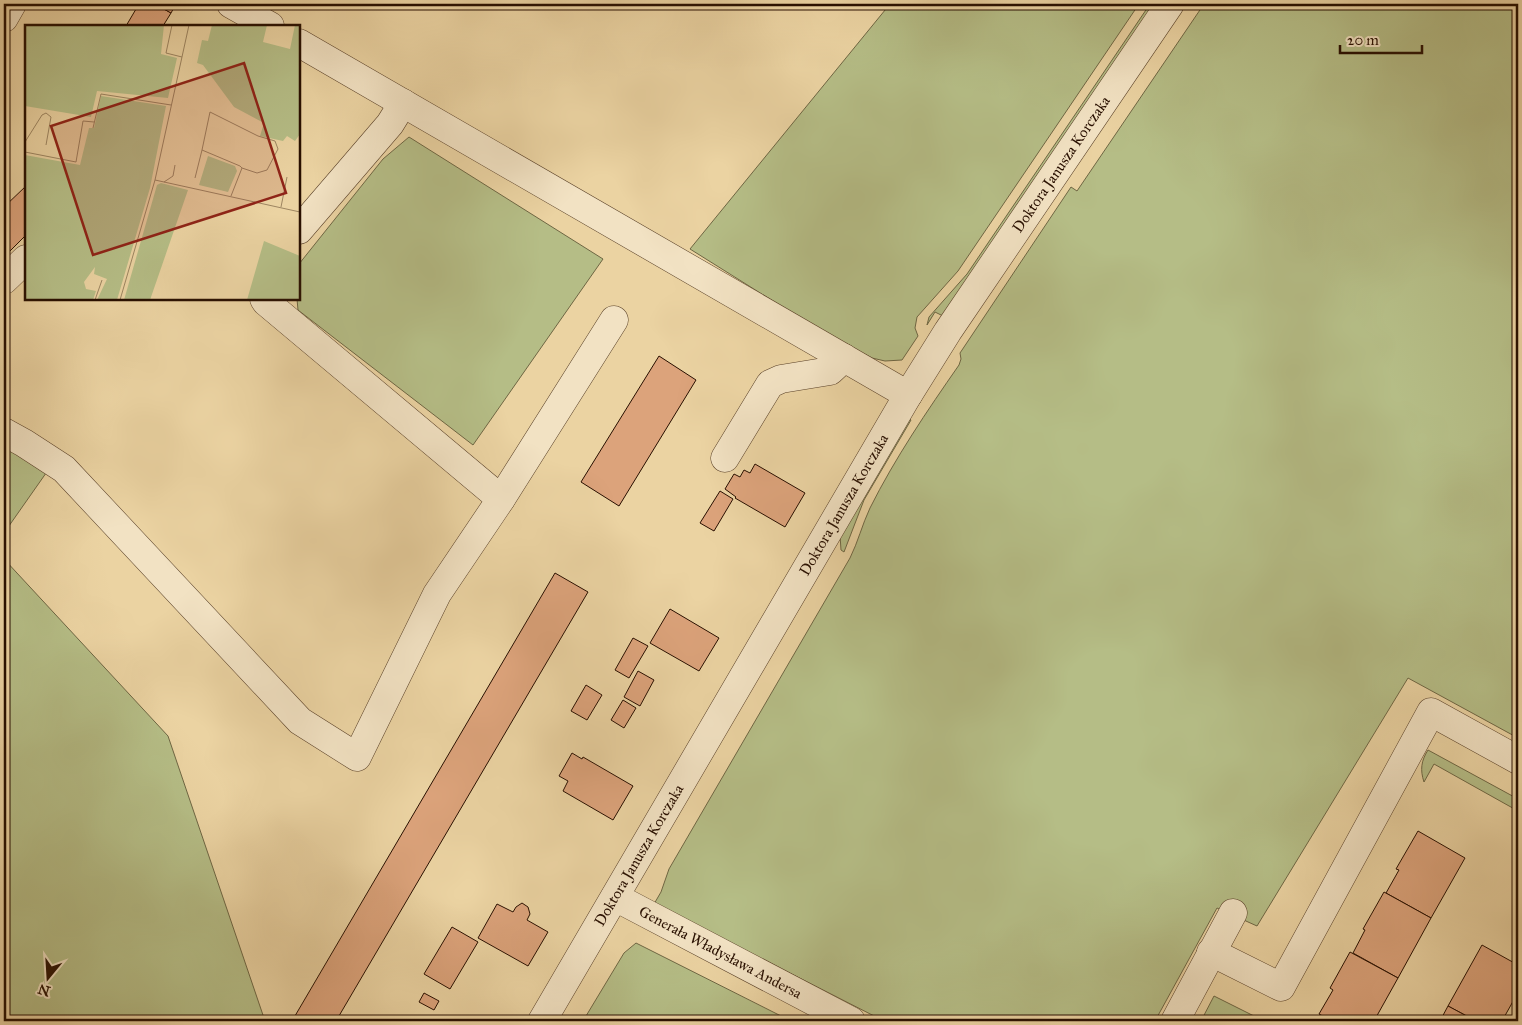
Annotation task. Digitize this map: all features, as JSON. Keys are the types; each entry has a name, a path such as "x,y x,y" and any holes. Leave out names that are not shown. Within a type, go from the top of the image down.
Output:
{"street":[{"path":"4,18 12,4"},
{"path":"231,4 268,25"},
{"name":"Doktora Janusza Korczaka","path":"542,1021 908,395 948,331 1170,4"},
{"path":"300,44 908,395"},
{"path":"300,229 390,124 403,102"},
{"path":"4,280 25,260"},
{"path":"265,300 501,499"},
{"path":"4,432 64,469 300,721 357,757 437,594 501,499 614,320"},
{"path":"725,458 770,384 781,378 830,371 844,358"},
{"path":"1211,952 1281,987 1431,712 1518,760"},
{"name":"Generała Władysława Andersa","path":"615,897 851,1021"},
{"path":"1175,1021 1233,913"}],"green space":[{"path":"890,4 1139,4 958,271 917,317 915,328 918,336 902,360 885,361 872,358 824,333 690,249"},
{"path":"1150,4 1154,4 943,316 935,312 927,325 929,317 967,274"},
{"path":"1204,4 1518,4 1518,738 1408,678 1257,926 1217,908 1155,1021 884,1021 654,904 661,892 669,869 850,558 870,508 890,471 923,417 959,365 960,353 1071,187 1077,191"},
{"path":"409,137 603,259 473,445 298,310 297,300 300,300 300,263 383,159"},
{"path":"908,418 911,420 864,500 844,552 841,550 840,535"},
{"path":"4,439 51,466 4,533"},
{"path":"4,559 168,736 265,1021 4,1021"},
{"path":"1428,750 1518,799 1518,811 1434,764 1424,782 1422,766"},
{"path":"636,943 791,1021 583,1021 624,953"},
{"path":"1214,996 1264,1021 1201,1021"}],"building":[{"path":"139,4 155,4 171,13 164,25 127,25"},
{"path":"155,4 176,4 171,13"},
{"path":"25,187 25,236 4,257 4,207"},
{"path":"659,356 696,380 619,506 581,482"},
{"path":"755,464 805,493 785,527 735,498 725,489 734,474 740,477 744,470 750,473"},
{"path":"720,491 733,499 714,531 700,523"},
{"path":"555,573 588,592 336,1021 292,1021"},
{"path":"670,609 719,638 699,671 650,643"},
{"path":"633,638 648,646 629,678 615,670"},
{"path":"638,671 654,680 640,706 624,697"},
{"path":"586,685 602,695 587,720 571,711"},
{"path":"623,700 636,708 624,728 611,720"},
{"path":"572,753 582,759 583,757 633,786 613,820 563,791 568,781 559,776"},
{"path":"1418,831 1465,858 1431,918 1386,893 1399,870 1396,869"},
{"path":"1384,892 1431,918 1398,978 1353,953 1365,930 1363,929"},
{"path":"522,903 528,907 530,914 527,920 548,932 528,966 478,938 497,904 513,912"},
{"path":"452,927 478,942 450,989 424,974"},
{"path":"1482,945 1518,965 1518,986 1513,995 1516,996 1502,1021 1476,1021 1448,1006"},
{"path":"1350,952 1398,978 1374,1021 1332,1021 1319,1014 1333,990 1330,988"},
{"path":"424,993 439,1001 434,1010 419,1002"},
{"path":"1448,1006 1476,1021 1440,1021"}]}
